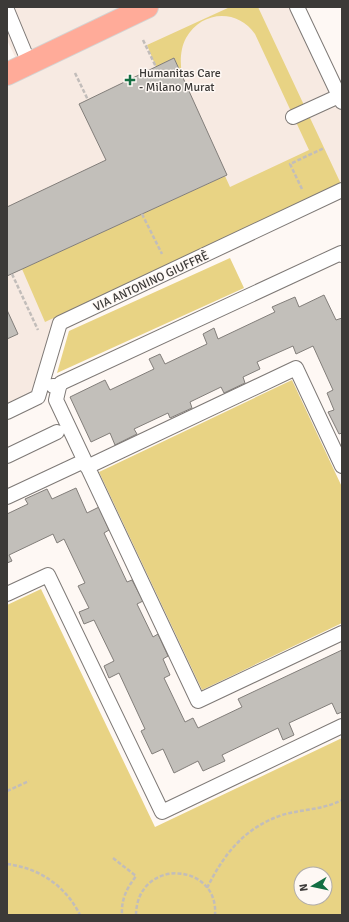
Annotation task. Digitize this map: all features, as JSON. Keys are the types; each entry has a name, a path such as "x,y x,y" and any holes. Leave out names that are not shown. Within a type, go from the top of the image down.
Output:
{"main road":[{"path":"7,74 146,7"}],"lane":[{"path":"293,117 340,99 297,7"},
{"path":"7,10 29,63"},
{"name":"VIA ANTONINO GIUFFRÈ","path":"7,412 38,397 60,324 342,190"},
{"path":"342,255 341,253 56,386 56,400 198,701 342,633"},
{"path":"7,497 86,464 296,368 342,466"},
{"path":"7,456 57,432"},
{"path":"7,594 48,575 162,812 342,726"}],"path":[{"path":"143,40 156,67"},
{"path":"74,73 88,100"},
{"path":"309,206 290,164 324,148"},
{"path":"142,214 170,273"},
{"path":"12,274 38,331 56,336"},
{"path":"7,791 29,781"},
{"path":"207,888 225,855 238,841 253,829 282,815 324,808 342,800"},
{"path":"113,858 136,876 126,890 122,907 122,915"},
{"path":"7,864 30,869 52,881 69,898 80,915"},
{"path":"136,915 138,900 141,892 150,882 160,875 177,873 186,874 198,880 207,888 214,904 215,915"}],"shaded area":[{"path":"7,7 134,7 18,63 7,40"},
{"path":"158,7 292,7 342,109 342,187 58,322 36,395 7,409 7,79"},
{"path":"230,7 258,7 341,184 45,322 22,269 225,176 230,187 309,150 255,34 239,20 219,16 201,22 193,29 186,38 182,51 182,75 174,58 156,67 147,45"},
{"path":"230,258 244,288 57,373 69,331"},
{"path":"292,380 342,487 342,623 202,690 99,472"},
{"path":"41,589 155,827 342,738 342,915 7,915 7,605"}],"building":[{"path":"174,58 227,175 7,276 7,207 106,160 79,104"},
{"path":"324,295 336,320 342,318 342,433 339,434 328,412 334,410 327,393 333,390 313,346 296,354 293,346 257,362 260,369 243,377 245,383 224,393 221,387 190,402 192,408 170,418 168,413 134,429 137,434 115,445 110,433 91,442 70,397 105,380 110,390 154,369 149,359 160,354 165,364 207,344 203,334 214,328 218,339 275,312 272,307 295,297 299,307"},
{"path":"7,310 18,334 7,339"},
{"path":"76,488 87,513 99,507 109,530 104,533 127,582 132,580 143,601 137,604 153,637 158,634 168,656 163,659 170,675 164,678 185,722 193,718 198,728 242,707 238,699 342,650 342,712 337,714 332,703 289,723 294,735 283,740 278,728 222,755 225,761 203,771 198,761 174,773 163,749 152,754 141,731 145,729 119,673 109,678 104,666 114,661 94,620 84,624 79,612 89,608 78,586 85,583 64,539 57,543 53,534 9,555 12,561 7,563 7,514 28,504 25,499 47,489 52,499"}],"place":[{"name":"Humanitas Care - Milano Murat","path":"130,80"}]}
